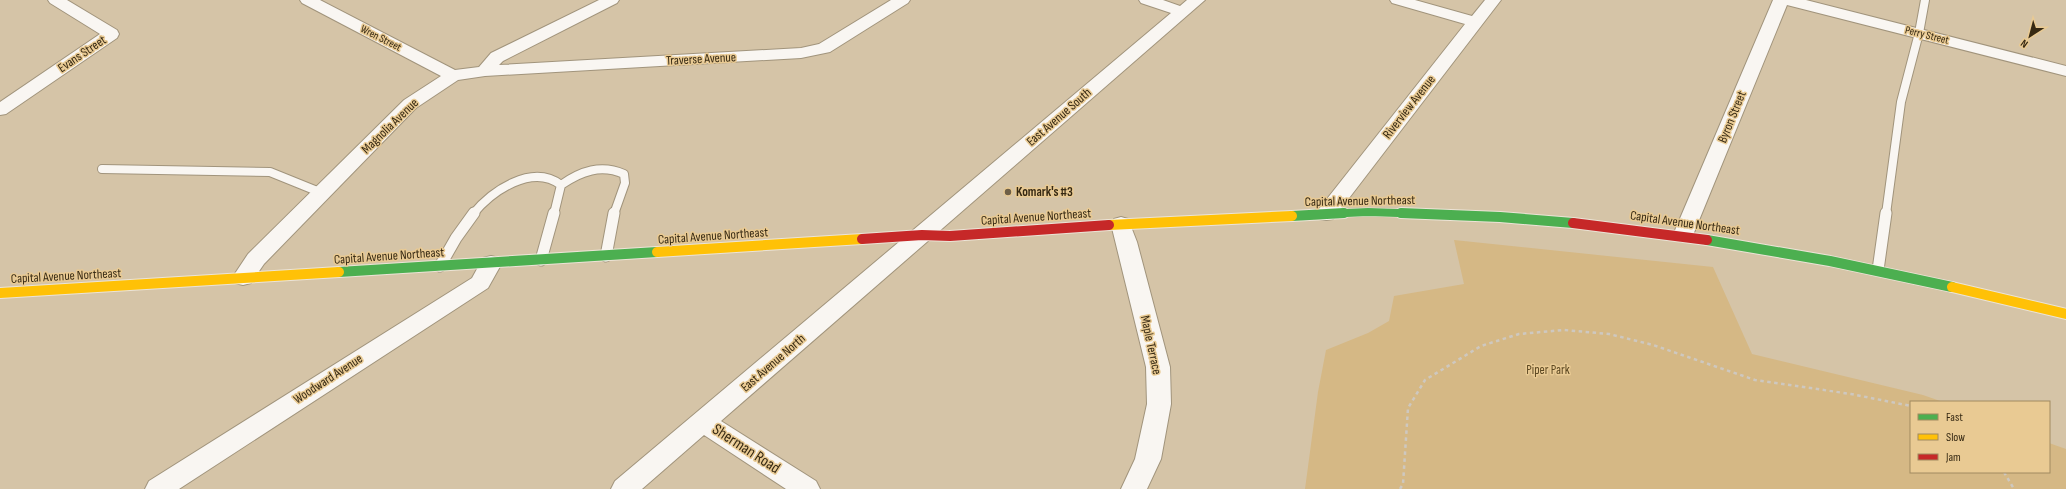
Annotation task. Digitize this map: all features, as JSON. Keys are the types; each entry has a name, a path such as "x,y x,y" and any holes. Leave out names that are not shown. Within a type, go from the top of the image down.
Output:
{"main road":[{"name":"Capital Avenue Northeast","path":"0,293 922,235 950,236 1121,224 1368,212 1500,216 1602,225 1683,235 1770,248 1878,270 2066,314"}],"street":[{"name":"Evans Street","path":"0,110 111,34 56,0"},
{"name":"Wren Street","path":"308,0 454,76"},
{"path":"485,71 497,58 611,0"},
{"name":"Traverse Avenue","path":"485,71 801,53 824,48 902,0"},
{"path":"1147,0 1183,12"},
{"name":"East Avenue South","path":"922,235 1197,0"},
{"path":"1398,0 1475,22"},
{"name":"Riverview Avenue","path":"1326,214 1493,0"},
{"name":"Byron Street","path":"1683,235 1781,0"},
{"name":"Perry Street","path":"1788,0 2066,71"},
{"name":"Magnolia Avenue","path":"243,278 256,259 410,104 454,76 485,71"},
{"name":"Maple Terrace","path":"1121,224 1127,242 1158,367 1160,404 1148,459 1134,489"},
{"name":"East Avenue North","path":"624,489 922,235"},
{"name":"Woodward Avenue","path":"158,489 480,283 491,263"},
{"name":"Sherman Road","path":"704,422 807,489"}],"lane":[{"path":"1878,270 1901,102 1919,33 1925,0"},
{"path":"102,169 270,172 322,194"},
{"path":"541,260 560,197 561,185 575,174 591,169 615,169 624,174 626,183 615,210 606,256"},
{"path":"440,266 459,232 481,204 496,192 518,180 539,176 552,177 561,185"}],"path":[{"path":"1400,489 1403,484 1408,408 1425,380 1481,346 1519,334 1564,330 1609,334 1653,345 1755,380 1851,394 1910,406"},
{"path":"2005,473 2014,489"}],"green space":[{"name":"Piper Park","path":"1454,240 1713,267 1752,354 1923,395 1940,401 1910,401 1910,473 2050,473 2050,443 2066,449 2066,489 1305,489 1318,392 1326,350 1368,333 1389,321 1394,296 1464,284"}],"traffic: fast":[{"path":"1292,216 1368,212 1500,217 1573,223"},
{"path":"1707,240 1830,261 1952,287"},
{"path":"339,272 657,252"}],"traffic: slow":[{"path":"1109,225 1292,216"},
{"path":"657,252 862,239"},
{"path":"0,293 339,272"},
{"path":"1952,287 2066,314"}],"traffic: jam":[{"path":"1573,223 1707,240"},
{"path":"862,239 922,235 950,236 1109,225"}],"place":[{"name":"Komark's #3","path":"1008,192"}]}
